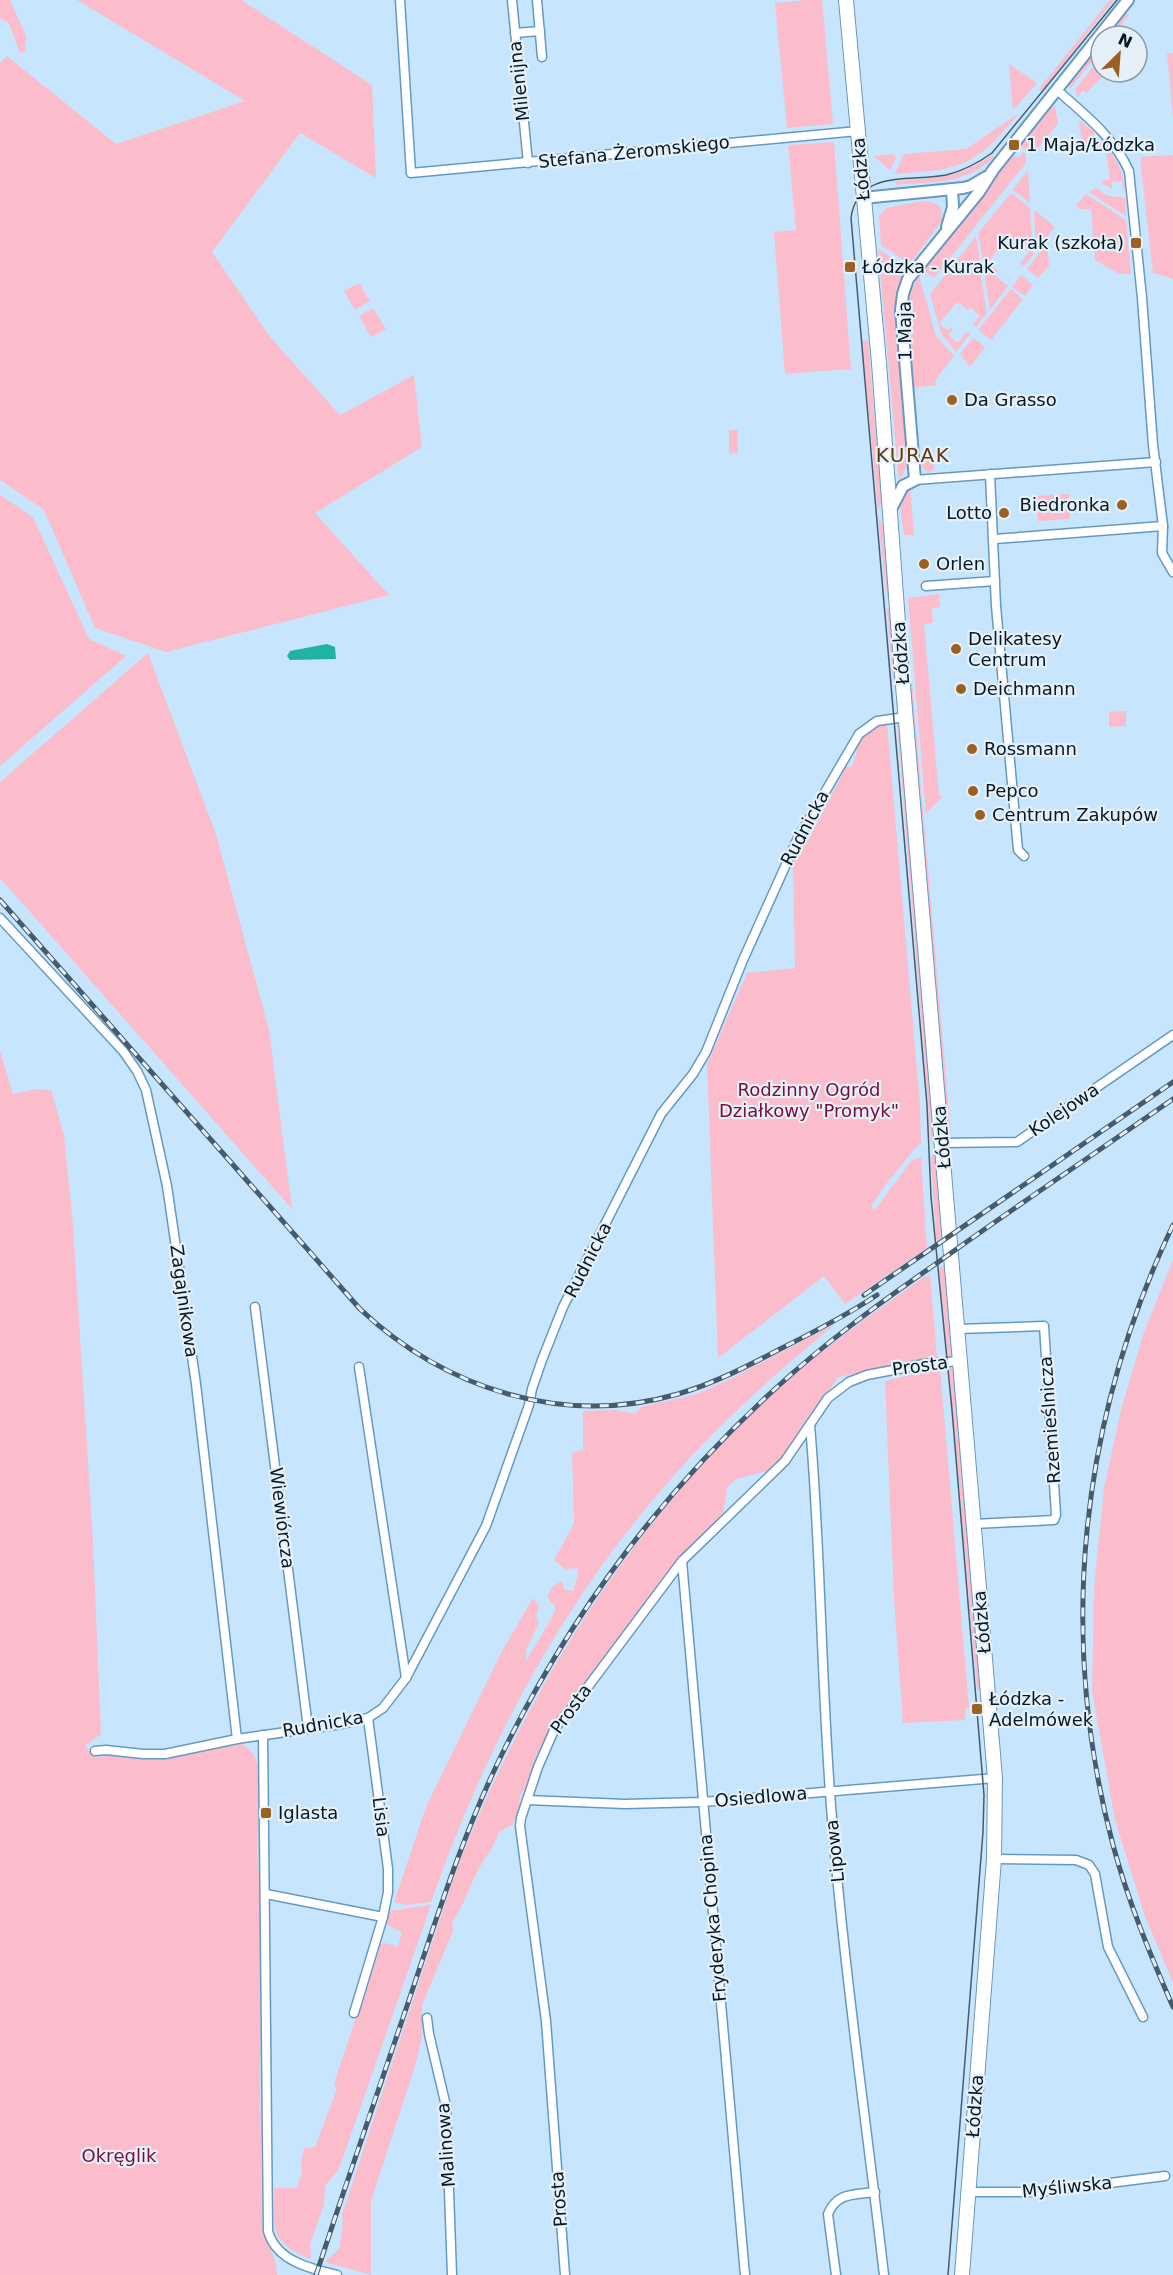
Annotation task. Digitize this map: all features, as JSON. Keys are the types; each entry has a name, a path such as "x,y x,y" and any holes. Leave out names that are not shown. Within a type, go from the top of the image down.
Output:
{"main road":[{"name":"Łódzka","path":"846,0 879,363 906,717 995,1778 994,1859 962,2275"}],"street":[{"name":"Stefana Żeromskiego","path":"400,0 411,173 858,131"},
{"name":"Milenijna","path":"512,0 528,163"},
{"path":"537,0 542,57"},
{"name":"1 Maja","path":"915,480 902,324 902,301 905,286 911,274 979,192 993,170 1128,0"},
{"path":"514,33 540,31"},
{"path":"1057,90 1108,137 1121,153 1129,171 1162,526 1162,553 1173,572"},
{"name":"1 Maja","path":"863,198 971,186 993,170"},
{"path":"947,230 953,207 952,189"},
{"path":"890,511 903,486 915,480 1155,462"},
{"path":"990,474 995,539 995,581 1018,850 1024,856"},
{"path":"995,539 1162,526"},
{"path":"926,586 995,581"},
{"name":"Rudnicka","path":"95,1751 165,1754 237,1738 368,1718 388,1703 406,1678 493,1510 529,1406 542,1360 563,1308 661,1114 693,1074 706,1052 743,960 797,840 859,734 878,721 906,717"},
{"name":"Zagajnikowa","path":"0,918 123,1051 137,1071 149,1101 167,1186 196,1384 237,1738"},
{"name":"Kolejowa","path":"942,1143 1017,1142 1173,1035"},
{"name":"Wiewiórcza","path":"255,1307 308,1728"},
{"name":"Rzemieślnicza","path":"958,1329 1044,1326 1056,1515 1054,1520 974,1524"},
{"name":"Prosta","path":"565,2275 546,2021 520,1826 538,1767 555,1728 682,1561 785,1461 828,1398 858,1378 905,1367 960,1360"},
{"path":"359,1367 406,1678"},
{"name":"Lipowa","path":"810,1425 815,1484 822,1670 831,1791 850,1993 884,2275"},
{"name":"Fryderyka Chopina","path":"682,1561 745,2275"},
{"name":"Lisia","path":"354,2013 383,1917 388,1892 388,1869 368,1718"},
{"path":"263,1735 268,2231 274,2245 287,2257 337,2275"},
{"name":"Osiedlowa","path":"527,1800 625,1804 702,1802 995,1778"},
{"path":"994,1859 1076,1860 1089,1866 1095,1875 1108,1947 1143,2016"},
{"path":"266,1893 383,1917"},
{"name":"Malinowa","path":"427,2018 446,2106 452,2275"},
{"name":"Myśliwska","path":"969,2192 1039,2192 1165,2176"},
{"path":"836,2275 828,2214 831,2207 836,2200 845,2196 875,2192"}],"green space":[{"path":"0,0 10,0 26,36 25,51 20,53 9,23 0,18"},
{"path":"77,0 241,0 372,85 376,178 300,133 212,252 270,337 340,415 414,375 422,447 315,513 389,595 166,652 95,628 44,510 0,480 0,63 7,56 116,144 245,101"},
{"path":"822,0 833,124 787,128 775,3"},
{"path":"1110,0 1114,0 1095,24 1091,24"},
{"path":"1125,12 1129,15 1122,24 1116,24"},
{"path":"1089,26 1089,32 1042,91 1039,89"},
{"path":"1167,53 1173,53 1173,117"},
{"path":"1089,58 1089,65 1069,90 1070,82"},
{"path":"1009,64 1037,83 1013,110"},
{"path":"1089,72 1089,84 1095,84 1086,93 1083,90 1078,97 1075,90"},
{"path":"1053,106 1058,124 1036,150 1028,151 1021,146"},
{"path":"1019,113 994,141 970,160 944,169 895,174 904,154 966,149"},
{"path":"1079,120 1094,132 1090,147 1083,147"},
{"path":"1101,140 1117,162 1125,189 1123,189 1122,181 1112,182 1112,189 1102,183 1102,180 1110,180 1106,148 1098,146"},
{"path":"834,142 851,369 785,374 774,232 796,230 788,145"},
{"path":"1023,152 1026,154 1026,163 934,278 922,269 1014,155 1018,158"},
{"path":"893,154 896,158 890,170 874,156"},
{"path":"992,155 994,157 983,166 960,177 936,182 896,185 896,181 934,178 958,173"},
{"path":"1173,155 1173,279 1153,273 1140,157"},
{"path":"1028,170 1030,203 1013,190"},
{"path":"1096,188 1108,196 1125,198 1126,216 1089,192"},
{"path":"1011,193 1030,208 1033,255 1024,266 1020,263 1029,252 1020,244 1017,247 1007,239 988,262 998,271 996,274 983,263 978,233"},
{"path":"1086,194 1126,220 1131,274 1119,274 1095,260 1091,209 1080,209 1076,206"},
{"path":"923,201 938,205 942,212 942,221 912,261 905,261 881,245 879,216 886,208"},
{"path":"1034,210 1055,227 1036,251"},
{"path":"976,236 980,262 951,268"},
{"path":"1047,244 1049,266 1038,278 1027,269"},
{"path":"878,249 906,267 898,289 896,307 908,454 907,466 899,481"},
{"path":"977,266 980,269 987,313 976,327 973,324 980,316 970,307 968,310 957,302 939,324 948,330 951,328 953,330 948,335 958,343 966,332 970,334 956,352 941,333 930,294 948,272"},
{"path":"984,270 988,270 1008,286 990,310"},
{"path":"1021,275 1033,285 1025,296 1012,287"},
{"path":"919,276 936,336 954,356 936,379 936,385 912,388 906,330 909,302"},
{"path":"359,283 370,301 355,310 344,291"},
{"path":"1011,289 1023,299 991,340 978,330"},
{"path":"373,308 386,329 371,337 359,316"},
{"path":"973,338 985,347 970,367 960,354"},
{"path":"868,340 882,502 878,510 862,341"},
{"path":"729,430 738,430 738,453 729,454"},
{"path":"920,460 932,461 934,470 928,472 923,469"},
{"path":"910,487 914,535 904,535 901,503 902,497"},
{"path":"1069,494 1070,519 1038,521 1037,496"},
{"path":"0,495 33,517 89,639 126,656 0,766"},
{"path":"878,518 882,523 889,594 887,599"},
{"path":"939,594 940,607 932,608 933,623 924,624 939,796 943,796 926,814 908,598"},
{"path":"887,608 890,610 896,680 893,681"},
{"path":"148,653 216,834 269,1030 292,1209 0,878 0,782"},
{"path":"912,683 951,1135 947,1131 910,684"},
{"path":"1126,711 1126,726 1109,727 1109,712"},
{"name":"Rodzinny Ogród Działkowy \"Promyk\"","path":"887,723 920,1105 921,1144 886,1184 871,1207 875,1210 911,1161 921,1157 927,1248 845,1304 824,1276 718,1358 707,1064 747,973 795,968 793,860 811,835 846,767 852,766 857,751 854,748 857,743 871,729"},
{"path":"897,724 900,726 935,1133 931,1142"},
{"name":"Okręglik","path":"0,1051 13,1094 36,1089 51,1090 64,1135 73,1225 93,1542 101,1734 85,1746 95,1758 112,1754 162,1758 241,1744 254,1755 260,1771 257,1848 261,1909 262,2229 276,2263 277,2275 0,2275"},
{"path":"931,1155 936,1155 937,1161 943,1237 936,1241"},
{"path":"1173,1260 1173,1983 1145,1916 1115,1820 1092,1691 1094,1588 1104,1488 1121,1410 1144,1332"},
{"path":"945,1264 953,1351 953,1355 948,1358 939,1268"},
{"path":"930,1274 937,1357 838,1377 782,1461 771,1470 736,1479 727,1487 723,1516 683,1553 549,1731 520,1796 519,1810 512,1825 499,1832 452,1922 453,1931 422,2005 422,2038 414,2070 371,2201 371,2275 325,2262 340,2248 342,2214 457,1868 488,1795 522,1725 560,1657 602,1591 648,1528 699,1469 753,1413 840,1338"},
{"path":"835,1324 758,1390 703,1443 644,1511 605,1562 569,1614 506,1725 478,1783 431,1902 406,1905 394,1902 426,1807 501,1653 533,1598 539,1606 536,1617 539,1622 526,1651 526,1661 556,1608 547,1597 553,1586 562,1581 565,1590 573,1591 578,1575 577,1568 565,1569 554,1560 574,1524 572,1453 583,1450 583,1411 617,1410 635,1414 641,1407 697,1394"},
{"path":"940,1368 969,1708 965,1709 966,1720 903,1723 894,1598 885,1381"},
{"path":"949,1368 952,1368 954,1373 981,1690 977,1690"},
{"path":"431,1905 339,2169 325,2186 324,2205 310,2244 311,2259 297,2253 280,2240 275,2224 274,2188 296,2188 302,2174 301,2161 304,2148 315,2147 337,2089 334,2084 379,1951 378,1945 385,1943 398,1947 402,1932 385,1924 388,1911"}],"shaded area":[{"path":"327,644 335,647 336,659 290,660 287,656 290,651"}],"tram line":[{"path":"948,2275 984,1795 952,1410 931,1197 927,1105 851,218 855,202 863,192 874,185 902,179 946,175 970,166 992,153 1117,0"}],"railway":[{"path":"0,900 360,1309 393,1337 429,1361 468,1380 508,1394 549,1403 592,1406 635,1403 678,1394 731,1374 830,1323 877,1295"},
{"path":"864,1295 1173,1082"},
{"path":"316,2275 441,1906 490,1779 531,1698 560,1649 624,1556 696,1468 735,1427 814,1355 916,1278 1173,1099"},
{"path":"1173,1225 1141,1299 1117,1375 1098,1451 1087,1529 1083,1608 1086,1687 1096,1766 1113,1845 1140,1927 1173,2007"}],"place":[{"name":"1 Maja/Łódzka","path":"1014,145"},
{"name":"Kurak (szkoła)","path":"1136,243"},
{"name":"Łódzka - Kurak","path":"850,267"},
{"name":"Da Grasso","path":"952,400"},
{"name":"Biedronka","path":"1122,505"},
{"name":"Lotto","path":"1004,513"},
{"name":"Orlen","path":"924,564"},
{"name":"Delikatesy Centrum","path":"956,649"},
{"name":"Deichmann","path":"961,689"},
{"name":"Rossmann","path":"972,749"},
{"name":"Pepco","path":"973,791"},
{"name":"Centrum Zakupów","path":"980,815"},
{"name":"Łódzka - Adelmówek","path":"977,1709"},
{"name":"Iglasta","path":"266,1813"}],"district":[{"name":"KURAK","path":"913,455"}]}
